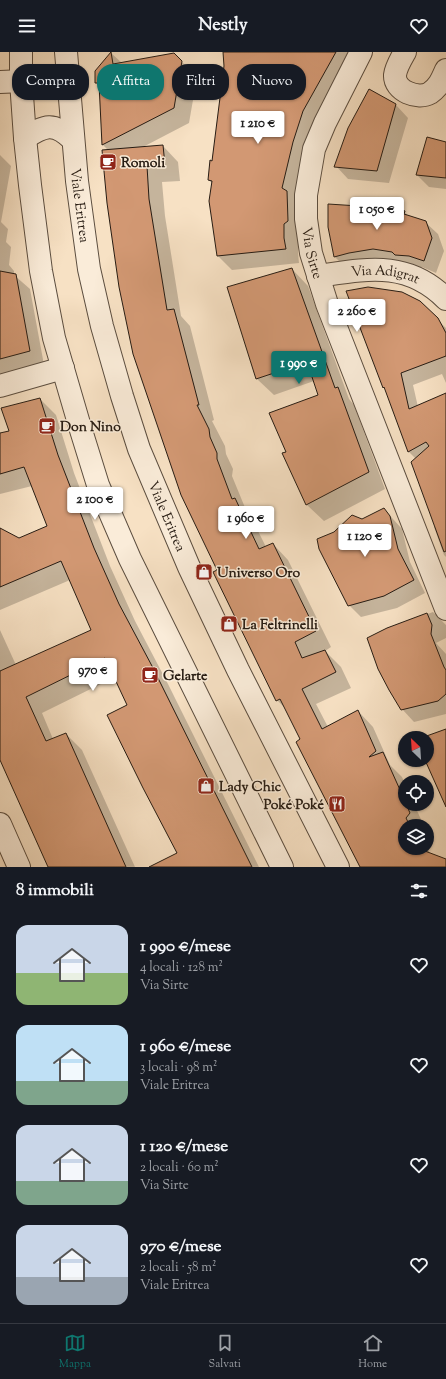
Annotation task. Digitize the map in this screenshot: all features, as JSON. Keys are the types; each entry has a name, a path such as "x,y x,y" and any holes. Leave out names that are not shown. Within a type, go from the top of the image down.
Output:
{"street":[{"path":"21,52 10,82 25,138 41,271 54,338 98,485 130,559 282,867"},
{"name":"Viale Eritrea","path":"66,52 67,64"},
{"name":"Via Sirte","path":"361,52 325,123 314,149 306,195 306,219 311,253 327,304 446,609"},
{"path":"405,52 395,76 397,83 401,88 413,94 425,96 437,88 446,70"},
{"name":"Viale Eritrea","path":"69,100 80,215 89,269 102,326 120,389 140,448 189,567 238,670 338,867"},
{"path":"25,138 40,129 49,127 60,129 72,139"},
{"name":"Via Adigrat","path":"318,276 353,271 386,269 406,273 418,279 429,285 446,299"},
{"path":"0,386 63,368"},
{"path":"0,824 19,867"}],"building":[{"path":"111,52 113,64 101,64"},
{"path":"223,52 336,52 303,111 293,142 282,188 287,191 288,221 284,224 286,249 217,256 209,201 212,181 208,180 210,160 212,161 220,100 229,100 229,64 224,64"},
{"path":"174,53 182,61 181,64 172,64 172,100 175,100 174,108 102,145 100,100 164,100 164,64 113,64"},
{"path":"97,69 97,83 95,83 95,71"},
{"path":"369,89 396,104 377,171 334,167 348,128"},
{"path":"427,137 446,142 446,178 416,175"},
{"path":"163,145 165,165 147,166 149,199 167,310 174,309 199,405 197,405 209,429 210,437 217,453 217,459 232,499 235,498 259,549 273,543 316,631 295,642 302,658 325,650 336,672 302,689 322,729 358,710 376,751 369,757 383,752 398,785 398,811 409,811 410,813 406,819 398,819 398,855 434,854 446,859 446,867 360,867 296,742 300,739 280,699 276,701 213,572 217,570 181,495 133,354 119,287 107,203 102,150"},
{"path":"380,203 405,211 404,214 426,221 432,238 424,261 409,256 395,255 392,252 373,249 334,257 328,227 328,204 359,206 360,204"},
{"path":"292,268 335,388 338,387 369,472 306,505 282,453 286,452 269,413 318,395 307,362 256,379 227,287"},
{"path":"0,271 16,274 30,351 0,359"},
{"path":"368,287 402,292 420,301 438,318 446,333 446,356 401,373 409,409 446,393 446,551 444,552 411,462 429,446 426,442 408,452 346,291"},
{"path":"40,398 58,455 94,548 119,604 152,666 252,867 149,867 177,853 107,715 127,705 105,658 26,697 46,741 66,733 126,867 48,867 0,760 0,671 91,630 61,561 0,587 0,528 19,538 47,526 24,467 0,474 0,433 9,431 1,408"},
{"path":"384,508 390,516 398,549 414,580 384,596 348,606 319,549 317,539 334,532 352,515 362,519"},
{"path":"427,613 432,625 431,634 446,670 446,694 438,701 401,710 378,669 367,638 387,628"},
{"path":"446,729 446,807 434,780 434,775 432,775 428,767 434,767 434,733"}],"place":[{"name":"Romoli","path":"108,162"},
{"name":"Don Nino","path":"47,426"},
{"name":"Universo Oro","path":"204,572"},
{"name":"La Feltrinelli","path":"229,624"},
{"name":"Gelarte","path":"150,675"},
{"name":"Lady Chic","path":"206,786"},
{"name":"Poké Poké","path":"337,804"}]}
